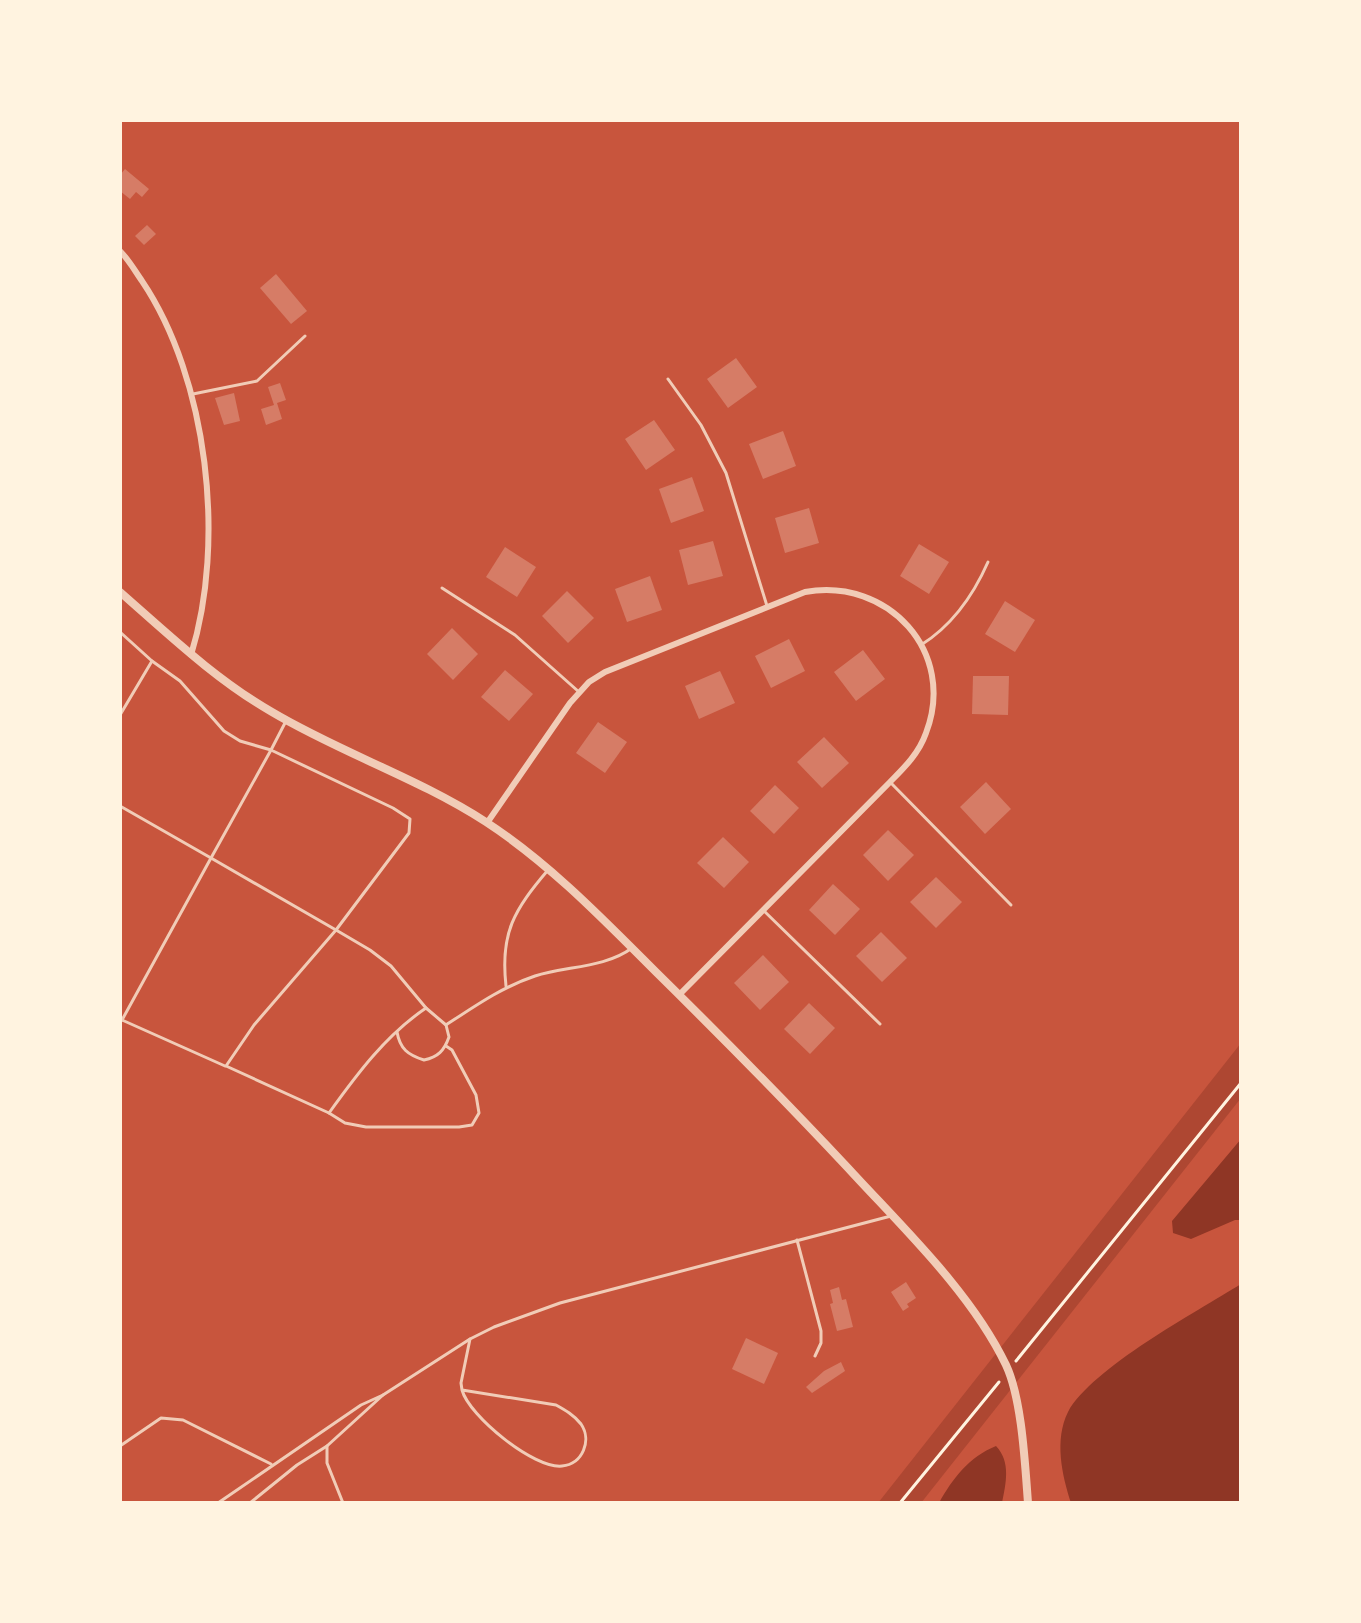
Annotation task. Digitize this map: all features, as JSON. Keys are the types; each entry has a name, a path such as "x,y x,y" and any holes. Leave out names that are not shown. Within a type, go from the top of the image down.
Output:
{"street":[{"path":"120,251 159,307 182,366 197,420 208,514 206,592 191,655"},
{"path":"487,823 579,692 605,672 805,592 827,589 849,591 870,598 906,623 921,645 933,683 931,715 920,746 890,782 679,995"},
{"path":"120,592 191,655 286,720 424,787 487,823 548,870 767,1081 892,1215 981,1320 1009,1370 1019,1418 1028,1503"}],"lane":[{"path":"189,394 257,381 305,336"},
{"path":"668,379 708,435 726,473 767,606"},
{"path":"921,645 936,636 961,609 988,562"},
{"path":"442,588 490,616 579,692"},
{"path":"120,632 180,681 224,731 240,741 271,750 410,819 409,833 336,930 254,1025 226,1066"},
{"path":"120,715 152,661"},
{"path":"286,720 121,1019 345,1123 366,1127 472,1125 479,1113 476,1095 452,1050 446,1046"},
{"path":"890,782 1011,905"},
{"path":"120,806 370,950 391,966 426,1008 446,1025 449,1037 446,1046 435,1057 424,1060 405,1052 399,1044 397,1032"},
{"path":"506,986 503,949 508,934 518,911 548,870"},
{"path":"763,910 880,1024"},
{"path":"446,1025 506,986 539,974 612,959 632,948"},
{"path":"329,1113 356,1075 397,1032 426,1008"},
{"path":"218,1503 361,1405 383,1395 494,1327 560,1303 892,1215"},
{"path":"797,1240 821,1331 821,1343 815,1356"},
{"path":"462,1390 556,1405 581,1424 586,1436 585,1448 577,1459 561,1466 529,1455 484,1422 465,1401 462,1390 470,1339"},
{"path":"250,1503 297,1465 327,1446 383,1395"},
{"path":"120,1446 161,1418 183,1420 271,1464"},
{"path":"327,1446 327,1463 343,1503"}],"path":[{"path":"900,1503 1241,1083"}],"shaded area":[{"path":"1241,1043 1241,1098 921,1503 878,1503"},
{"path":"1241,1139 1241,1220 1191,1239 1173,1233 1172,1221"},
{"path":"1241,1284 1241,1503 1071,1503 1062,1469 1061,1434 1068,1412 1080,1395 1147,1342"},
{"path":"996,1446 1006,1466 1002,1503 939,1503 963,1469"}],"building":[{"path":"125,169 149,189 142,197 136,192 130,199 120,191 120,175"},
{"path":"147,225 156,234 144,245 135,236"},
{"path":"276,274 307,311 291,324 260,288"},
{"path":"736,358 757,387 728,408 707,379"},
{"path":"280,383 286,400 277,403 282,419 266,425 261,409 274,405 268,387"},
{"path":"234,393 240,421 224,425 215,398"},
{"path":"654,420 675,450 646,470 625,439"},
{"path":"783,431 796,466 763,479 749,444"},
{"path":"692,477 704,511 671,523 659,489"},
{"path":"809,508 819,543 785,553 775,518"},
{"path":"713,541 723,576 688,585 679,550"},
{"path":"919,544 949,562 929,594 900,576"},
{"path":"505,547 536,567 517,597 486,577"},
{"path":"650,576 662,610 627,622 615,589"},
{"path":"567,591 594,618 568,643 542,616"},
{"path":"1005,601 1035,620 1015,652 985,634"},
{"path":"452,628 478,654 453,680 427,654"},
{"path":"789,639 805,671 771,688 755,656"},
{"path":"863,650 885,679 856,701 834,672"},
{"path":"505,670 533,694 509,721 481,697"},
{"path":"720,671 735,703 699,719 685,686"},
{"path":"973,676 1009,676 1008,715 972,714"},
{"path":"598,722 627,742 605,773 576,753"},
{"path":"824,737 849,763 822,788 797,762"},
{"path":"986,782 1011,809 985,834 960,807"},
{"path":"775,785 799,808 774,834 750,811"},
{"path":"888,830 914,855 888,881 863,855"},
{"path":"723,837 749,862 724,888 697,863"},
{"path":"936,877 962,902 936,928 910,902"},
{"path":"833,884 860,909 835,935 809,910"},
{"path":"881,932 907,958 882,982 856,956"},
{"path":"763,955 789,982 760,1010 734,983"},
{"path":"809,1003 835,1028 810,1054 784,1029"},
{"path":"906,1282 916,1298 903,1311 891,1292"},
{"path":"839,1287 842,1300 846,1299 853,1327 837,1331 830,1290"},
{"path":"746,1338 778,1353 764,1384 732,1369"},
{"path":"841,1362 845,1371 812,1393 806,1387 824,1371"}]}
